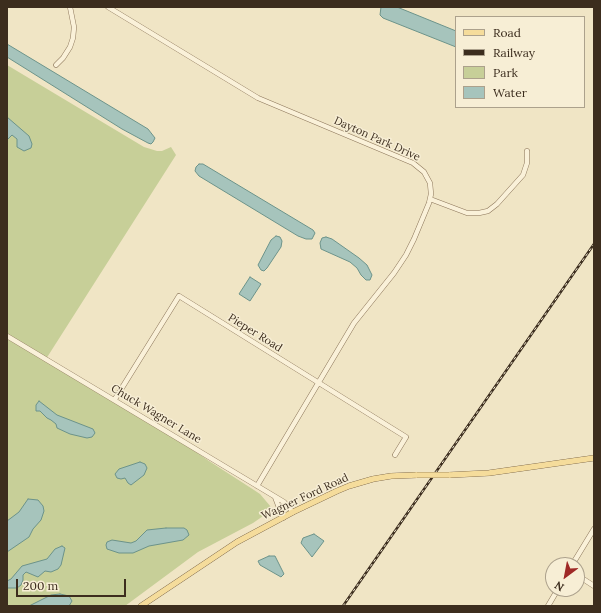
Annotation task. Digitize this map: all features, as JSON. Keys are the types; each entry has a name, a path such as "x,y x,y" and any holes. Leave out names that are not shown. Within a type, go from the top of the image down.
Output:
{"main road":[{"name":"Wagner Ford Road","path":"142,606 221,552 257,531 293,512 362,482 386,477 489,473 594,458"}],"street":[{"path":"56,65 63,58 70,47 73,38 74,27 70,7"},
{"name":"Dayton Park Drive","path":"108,7 258,98 417,165 424,172 430,183 430,199 406,255 394,273 354,323 257,486"},
{"path":"430,199 467,214 479,213 488,210 497,204 523,175 527,163 527,151"},
{"name":"Pieper Road","path":"115,400 179,296 406,437 395,455"},
{"name":"Chuck Wagner Lane","path":"7,336 284,502 293,512"},
{"path":"275,497 284,518"},
{"path":"577,557 594,530"},
{"path":"585,580 594,586"},
{"path":"548,606 553,597"}],"green space":[{"path":"7,65 144,147 162,151 171,147 176,155 46,359 165,430 260,494 271,507 269,512 253,523 198,552 125,606 7,606"}],"water":[{"path":"381,7 397,7 455,31 455,47 383,18 380,15"},
{"path":"7,44 148,129 155,138 153,142 151,144 148,143 122,129 7,57"},
{"path":"7,117 29,136 32,144 31,148 24,151 17,147 17,139 12,135 7,140"},
{"path":"199,164 203,164 313,230 315,233 312,239 306,239 298,236 199,176 195,171"},
{"path":"276,236 280,237 282,241 281,247 267,268 264,271 261,270 258,265 271,240"},
{"path":"326,237 332,239 367,265 372,275 370,280 366,280 357,268 350,262 321,249 320,243 322,238"},
{"path":"250,277 261,284 250,301 239,294"},
{"path":"39,401 57,415 93,429 95,433 92,437 87,438 70,434 57,428 56,424 40,411 36,411 36,405"},
{"path":"140,462 145,464 147,468 144,475 131,485 125,478 117,478 115,474 119,469"},
{"path":"28,499 38,500 43,506 44,511 41,520 33,529 29,537 7,552 7,521 19,512"},
{"path":"184,528 187,530 189,535 183,540 149,546 133,553 119,553 107,549 107,542 112,540 131,543 136,541 147,530"},
{"path":"314,534 324,541 312,557 301,543 303,538"},
{"path":"62,546 65,548 61,565 58,569 51,572 45,571 38,577 26,572 23,575 21,585 17,588 7,588 7,581 11,579 22,566 47,559 55,549"},
{"path":"269,556 275,556 284,574 281,577 260,565 258,561"},
{"path":"60,594 69,596 72,601 69,606 29,606 51,595"}],"railway":[{"path":"343,606 594,244"}]}
